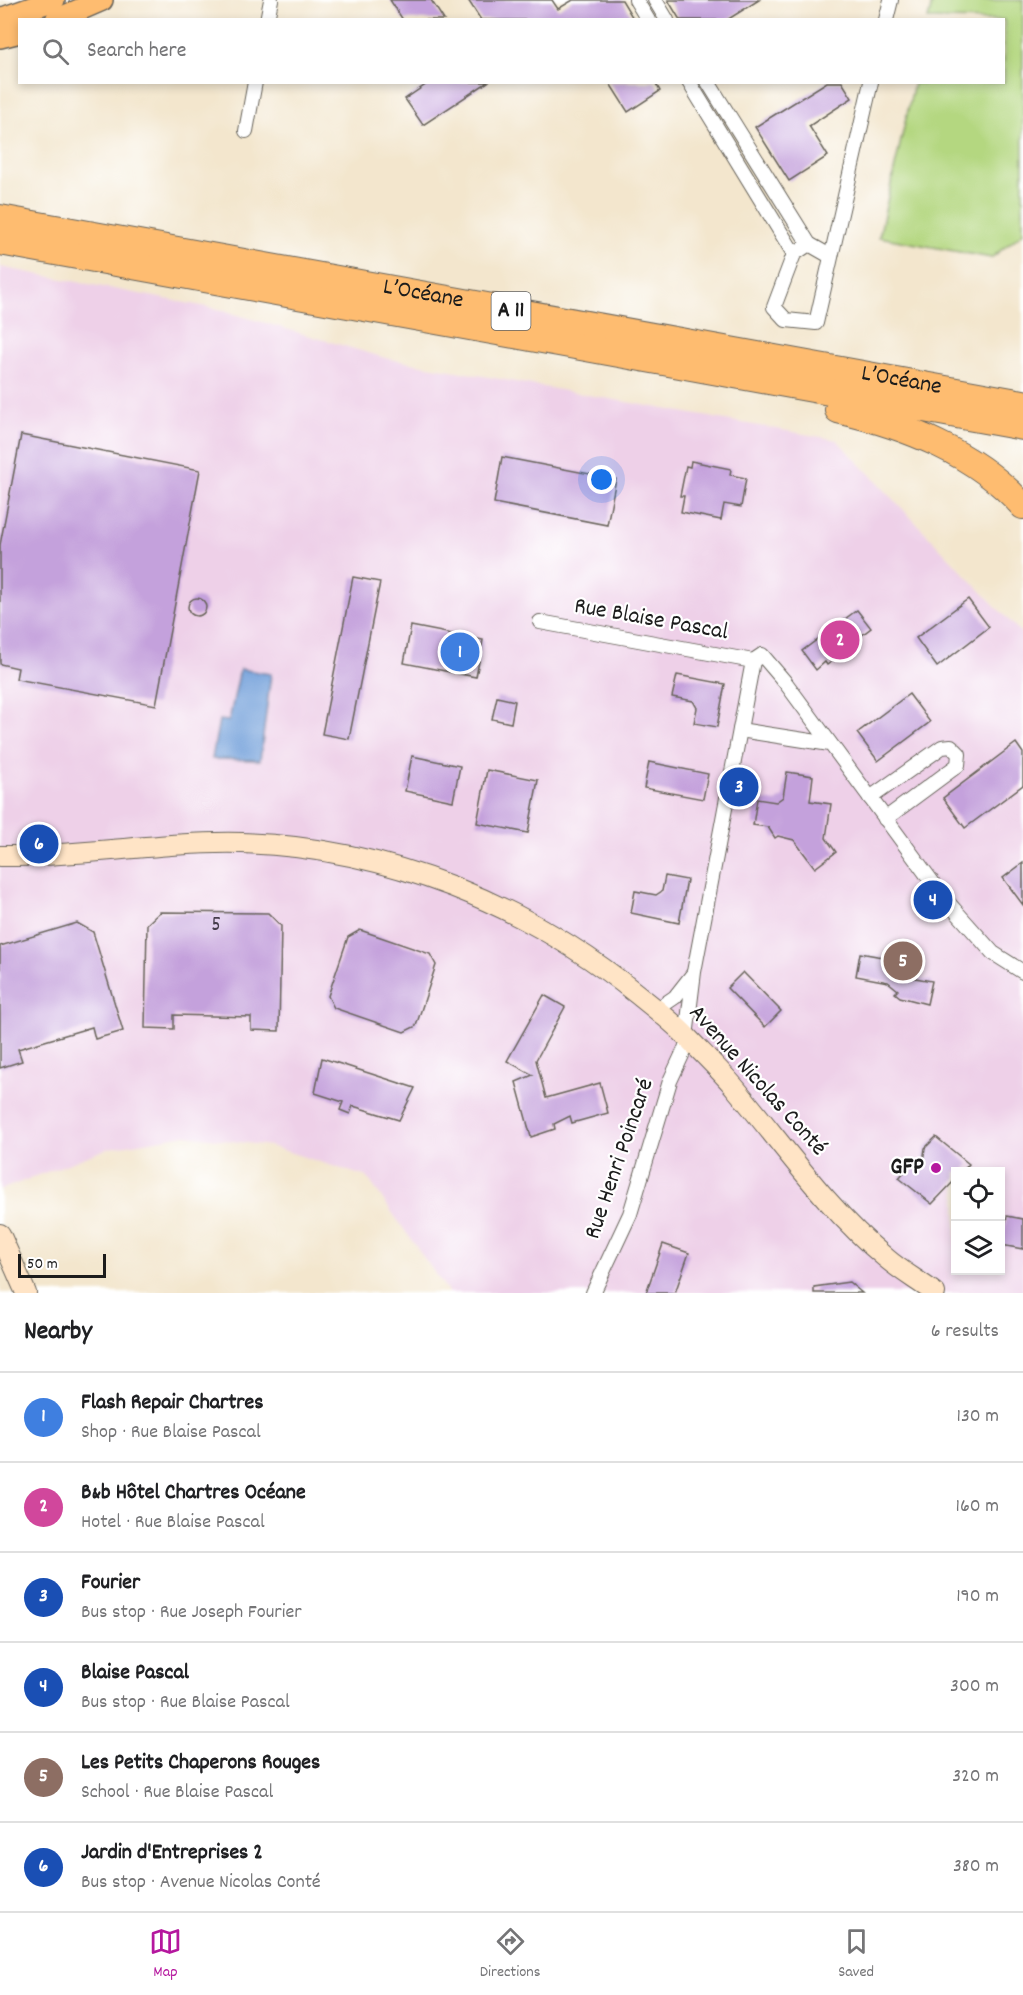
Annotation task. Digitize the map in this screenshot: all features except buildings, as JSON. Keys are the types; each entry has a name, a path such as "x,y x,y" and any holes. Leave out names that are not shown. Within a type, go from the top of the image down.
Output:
{"highway":[{"name":"L’Océane","path":"0,218 1023,403"},
{"name":"L’Océane","path":"0,242 1023,427"},
{"path":"775,383 809,403 888,423 932,441 982,470 1023,507"}],"main road":[{"path":"0,18 54,0"},
{"path":"61,18 102,0"},
{"path":"0,37 18,32"}],"street":[{"path":"267,18 271,0"},
{"path":"636,0 647,18"},
{"path":"655,0 666,18"},
{"path":"886,18 891,0"},
{"path":"246,131 255,84"},
{"path":"690,84 794,254"},
{"path":"709,84 809,244 830,256"},
{"path":"809,244 794,254 774,307 786,320 816,323 871,84"},
{"path":"785,240 800,230"},
{"name":"Rue Blaise Pascal","path":"540,622 757,658"},
{"path":"757,658 785,682 944,898 993,953 1023,972"},
{"name":"Rue Henri Poincaré","path":"593,1293 630,1214 670,1081 688,1038 694,972 740,730 757,658"},
{"path":"740,730 831,744"},
{"path":"870,798 942,747 951,746 959,754 958,765 885,819"},
{"name":"Avenue Nicolas Conté","path":"0,856 45,857 175,843 244,843 310,850 375,863 458,886 540,927 597,961 656,1010 688,1038 733,1086 844,1219 886,1258 935,1293"},
{"path":"656,1010 684,988 694,972"},
{"path":"0,1234 26,1293"}],"shaded area":[{"path":"0,267 217,309 389,359 837,440 1023,635 1023,1293 449,1293 367,1177 270,1146 186,1135 109,1148 0,1190"}],"green space":[{"path":"933,0 1023,0 1023,233 991,258 879,237 914,84 1005,84 1005,18 928,18"}],"water":[{"path":"240,669 271,674 260,760 212,759 219,720 229,721"}],"place":[{"name":"B&b Hôtel Chartres Océane","path":"840,640"},
{"name":"Flash Repair Chartres","path":"460,652"},
{"name":"Fourier","path":"739,787"},
{"name":"Jardin d'Entreprises 2","path":"39,844"},
{"name":"Blaise Pascal","path":"933,900"},
{"name":"Les Petits Chaperons Rouges","path":"903,961"},
{"name":"GFP","path":"936,1168"}]}
